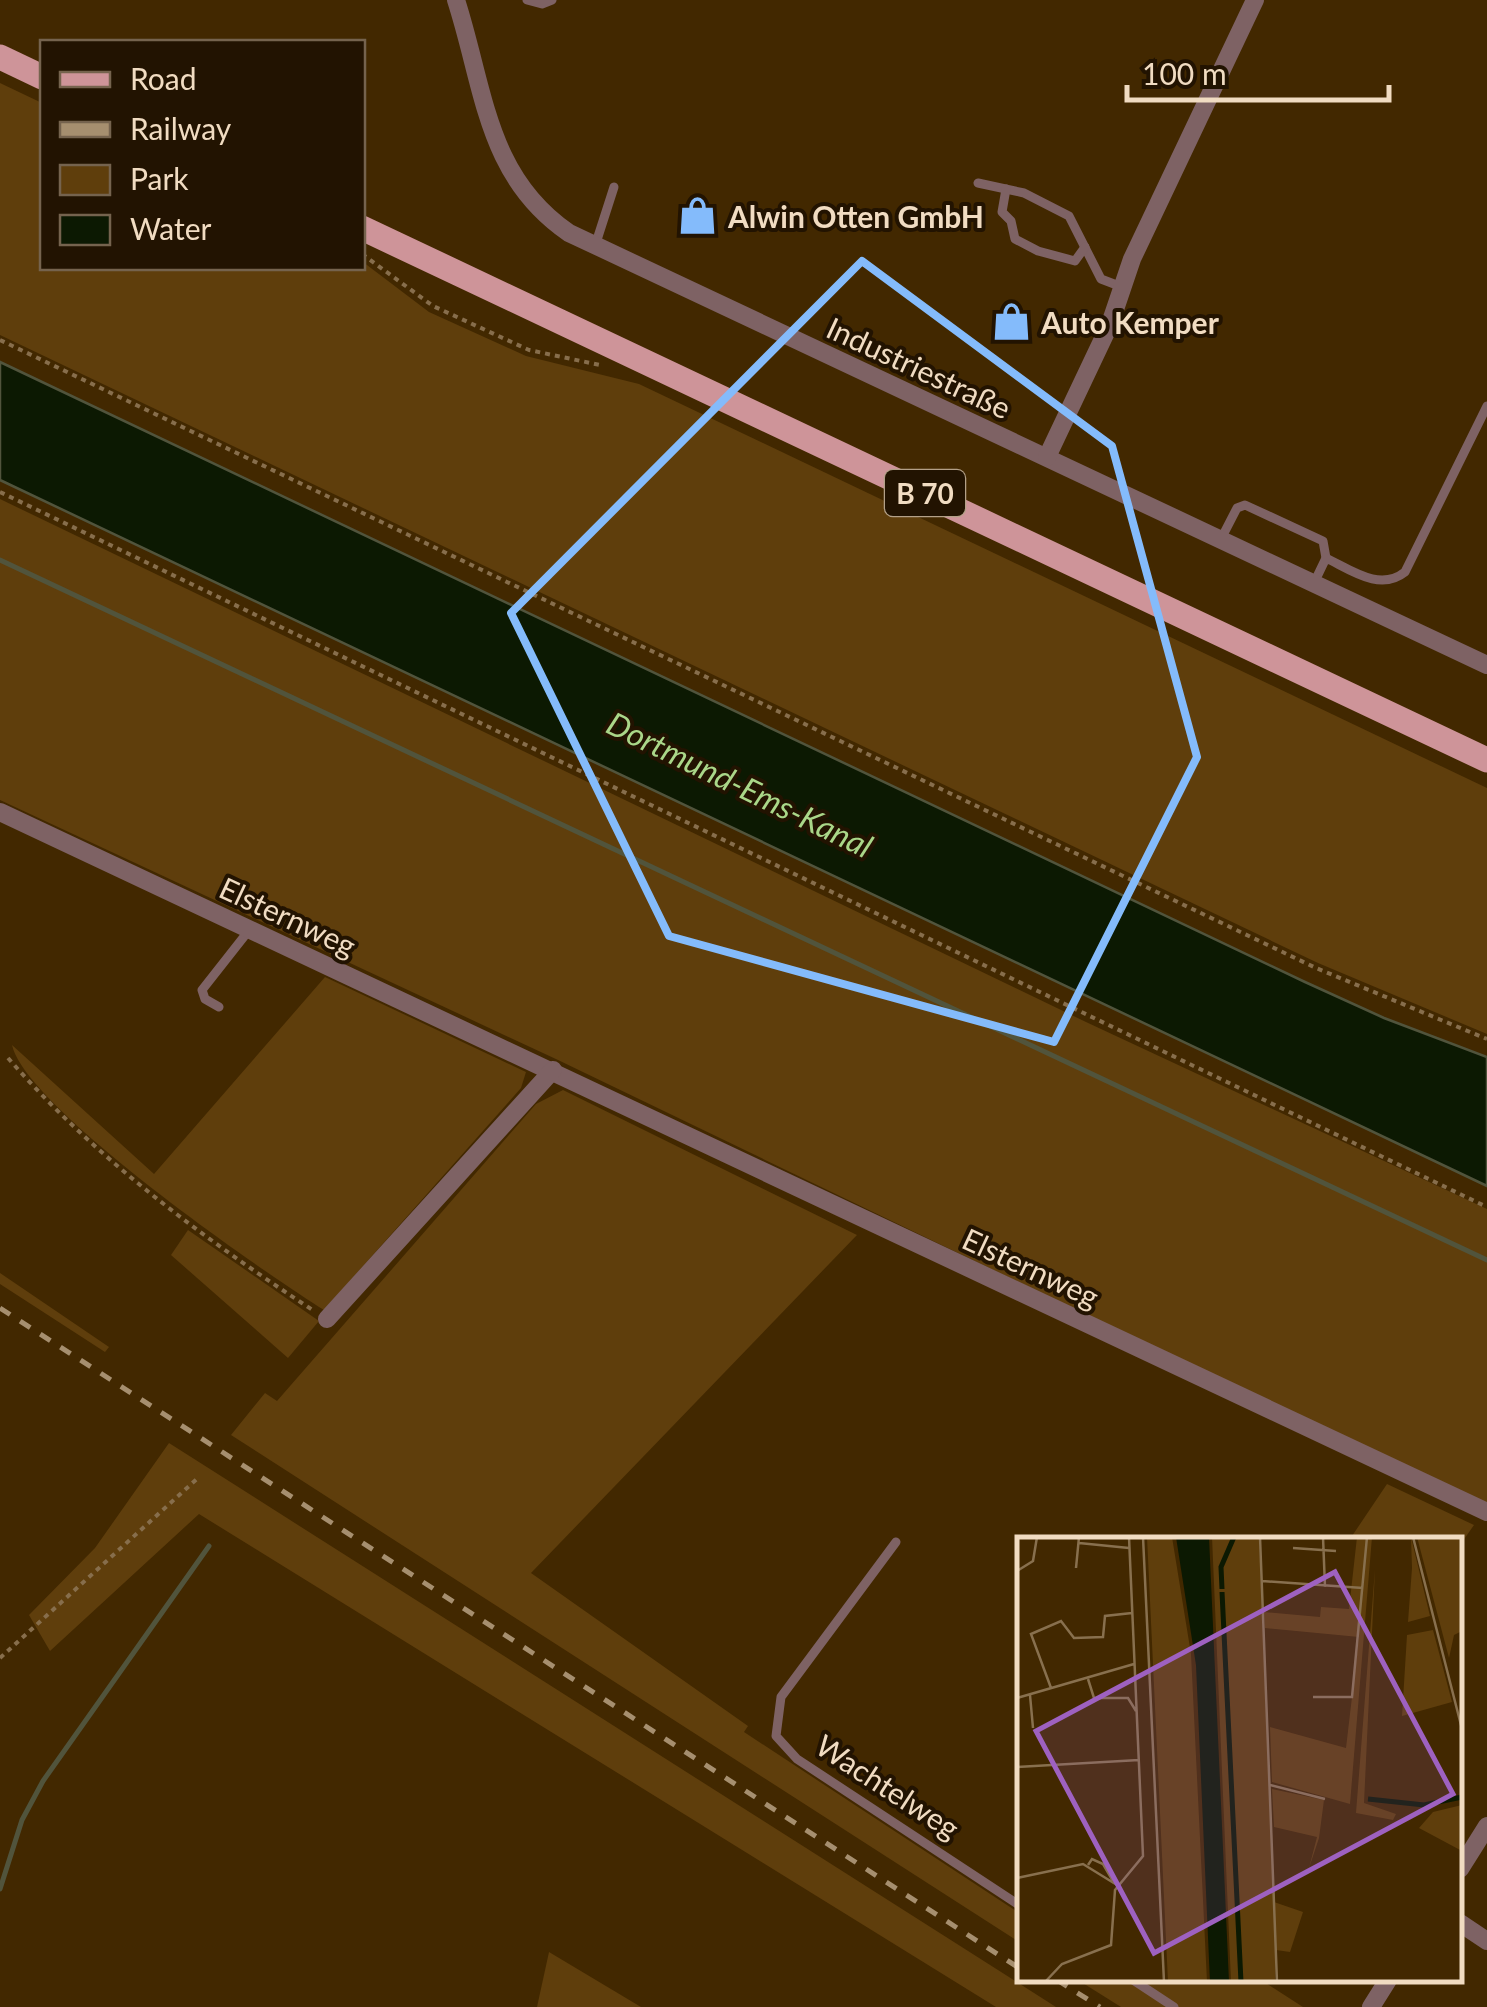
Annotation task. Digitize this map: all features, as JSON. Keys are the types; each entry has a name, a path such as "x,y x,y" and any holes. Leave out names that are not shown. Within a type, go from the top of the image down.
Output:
{"main road":[{"path":"0,57 40,76"},
{"name":"B 70","path":"365,229 1487,760"}],"street":[{"name":"Industriestraße","path":"456,0 496,146 514,182 539,212 595,246 1487,665"},
{"path":"1047,456 1254,0"},
{"name":"Elsternweg","path":"0,812 1487,1512"},
{"path":"326,1319 553,1070"},
{"path":"1462,1866 1487,1826"},
{"path":"1462,1924 1487,1941"},
{"path":"1370,2007 1387,1982"}],"lane":[{"path":"527,0 542,4 552,0"},
{"path":"978,183 1006,189 1069,216 1101,280 1122,288"},
{"path":"595,246 614,187"},
{"path":"1006,189 1002,212 1011,221 1016,239 1064,260 1074,260 1085,248"},
{"path":"1326,558 1382,582 1395,580 1405,572 1487,406"},
{"path":"1221,538 1237,508 1245,505 1324,540 1326,558 1314,583"},
{"path":"219,1007 205,999 202,990 250,929"},
{"name":"Wachtelweg","path":"896,1542 781,1697 776,1736 797,1759 1017,1903"},
{"path":"1136,1982 1174,2007"}],"path":[{"path":"0,340 1331,974 1487,1039"},
{"path":"0,492 1487,1206"},
{"path":"8,1058 79,1133 135,1182 326,1319"},
{"path":"0,1658 199,1477"}],"highlighted area":[{"path":"862,261 1112,446 1197,757 1054,1042 669,936 511,613"}],"green space":[{"path":"0,83 40,102 40,270 365,270 365,264 429,312 526,356 639,384 1487,788 1487,1034 1318,963 0,335"},
{"path":"0,499 1086,1022 1487,1209 1487,1508 558,1060 0,800"},
{"path":"325,977 526,1072 521,1088 324,1310 202,1226 100,1146 27,1073 12,1045 154,1174"},
{"path":"563,1090 857,1235 531,1573 748,1726 744,1732 1017,1912 1017,1941 231,1435 265,1393 277,1401 536,1104"},
{"path":"188,1230 319,1321 288,1358 171,1255"},
{"path":"0,1273 109,1347 105,1352 0,1284"},
{"path":"169,1443 1056,2007 996,2007 199,1514 50,1651 29,1615 95,1548"},
{"path":"1387,1484 1474,1525 1462,1542 1462,1537 1351,1537"},
{"path":"549,1952 641,2007 537,2007"},
{"path":"1081,1982 1264,1982 1303,2007 1121,2007"}],"water":[{"name":"Dortmund-Ems-Kanal","path":"0,362 1305,982 1384,1018 1487,1057 1487,1186 0,480"}],"waterway":[{"path":"0,560 1487,1260"},
{"path":"0,1889 22,1820 43,1781 209,1546"}],"railway":[{"path":"0,1308 1017,1967"},
{"path":"1060,1982 1100,2007"}],"place":[{"name":"Alwin Otten GmbH","path":"698,216"},
{"name":"Auto Kemper","path":"1011,322"}]}
